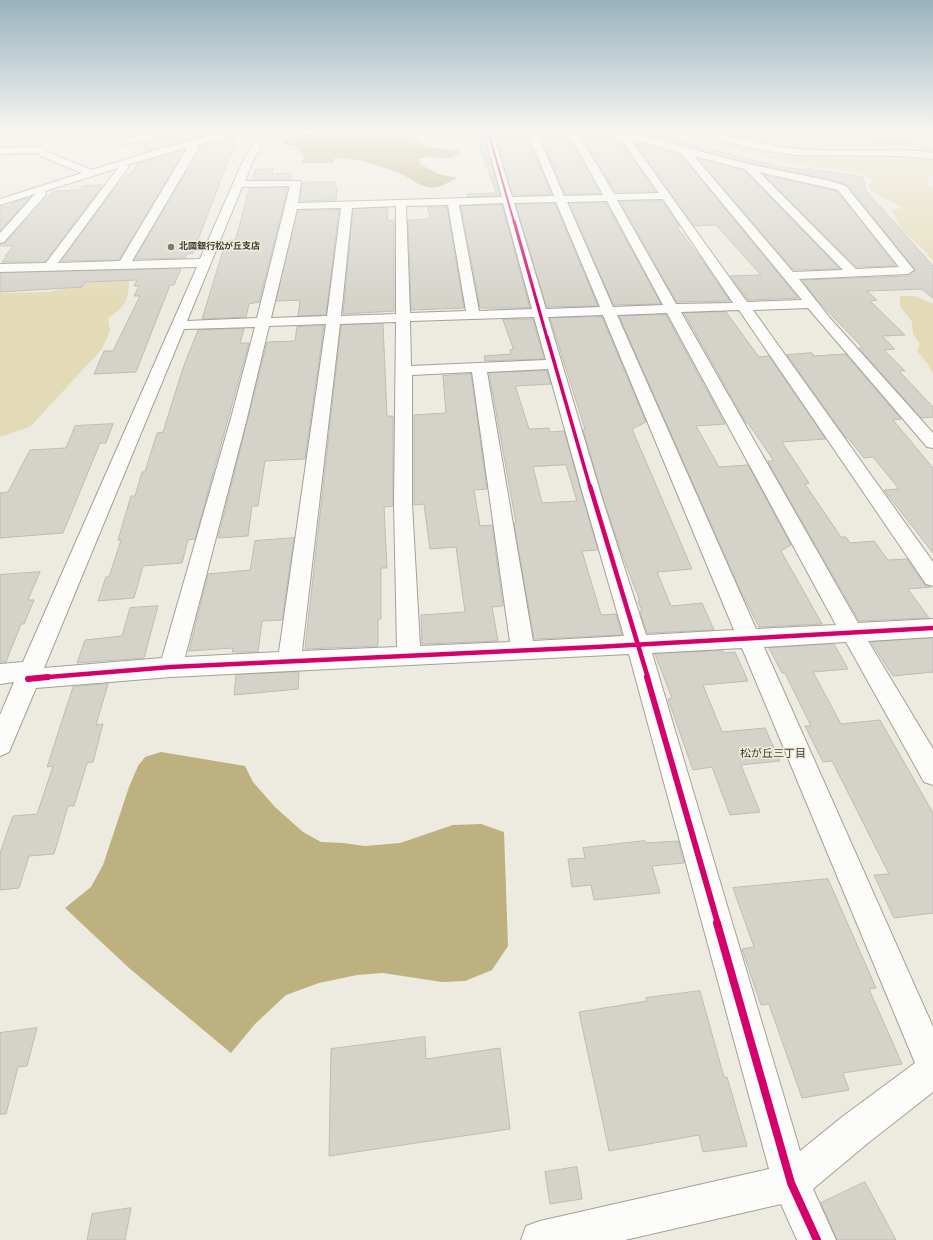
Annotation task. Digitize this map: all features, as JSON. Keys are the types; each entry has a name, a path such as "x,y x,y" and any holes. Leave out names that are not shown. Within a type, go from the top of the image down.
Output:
{"street":[{"path":"0,202 42,189"},
{"path":"49,267 108,189"},
{"path":"124,265 169,189"},
{"path":"0,744 238,189"},
{"path":"171,667 264,321 295,189"},
{"path":"505,189 593,498 638,644 791,1183 817,1240"},
{"path":"555,189 747,638 933,1066"},
{"path":"606,189 852,634 933,773"},
{"path":"660,189 933,578"},
{"path":"717,189 790,276 825,321 933,443"},
{"path":"770,189 853,273"},
{"path":"790,276 908,270 843,189"},
{"path":"0,240 41,194 39,190"},
{"path":"292,206 665,196"},
{"path":"453,202 473,315"},
{"path":"401,203 404,371 403,504 409,655"},
{"path":"289,661 334,319 347,204"},
{"path":"0,268 206,262"},
{"path":"180,325 264,321 812,304"},
{"path":"404,371 555,364"},
{"path":"479,368 523,650"},
{"path":"0,674 29,675 747,638 852,634 933,628"},
{"path":"540,1240 791,1183 855,1130 933,1071"}],"shaded area":[{"path":"870,190 933,190 933,262 926,252 905,233 897,222 892,210 903,208"},
{"path":"129,280 128,293 125,303 108,318 110,331 102,349 30,427 0,437 0,293 49,292 87,282"},
{"path":"900,296 915,296 933,304 933,374 927,363 917,351 920,344 913,334 912,322 900,306"},
{"path":"161,752 245,766 253,782 275,807 303,832 321,842 365,846 400,843 453,825 481,824 504,832 508,946 492,970 465,981 442,982 383,973 357,975 319,983 286,995 255,1024 231,1053 129,968 65,908 91,887 103,865 129,787 138,766 145,757"}],"building":[{"path":"100,189 45,262 2,262 13,246 0,246 0,244 5,243 54,191"},
{"path":"114,189 162,189 119,260 61,261"},
{"path":"175,189 218,189 193,253 187,254 185,258 135,259"},
{"path":"250,189 288,189 259,302 249,304 246,317 202,319 226,241 235,240"},
{"path":"301,189 337,189 336,200 300,201"},
{"path":"495,189 498,189 500,196 468,197 467,194 496,193"},
{"path":"511,189 549,189 552,195 513,195"},
{"path":"563,189 597,189 600,194 565,194"},
{"path":"613,189 654,189 656,192 615,192"},
{"path":"667,189 709,189 798,298 748,300 730,276 761,275 716,225 694,226"},
{"path":"724,189 762,189 840,269 794,270"},
{"path":"778,189 827,189 837,191 896,266 857,267"},
{"path":"850,189 866,189 933,266 933,298 922,289 867,291 877,300 870,301 905,335 882,336 895,349 884,350 905,371 899,371 933,407 933,417 921,418 859,348 863,348 816,299 802,280 908,276 915,270"},
{"path":"29,199 0,231 0,207 9,206 12,203"},
{"path":"620,201 662,201 680,226 676,226 730,301 677,302"},
{"path":"569,203 606,203 661,304 614,305"},
{"path":"516,204 555,204 598,306 547,307"},
{"path":"502,205 530,308 480,308 461,206"},
{"path":"428,207 447,207 464,308 411,310 408,220 430,219"},
{"path":"387,208 388,221 394,220 394,311 343,314 353,209"},
{"path":"298,210 339,210 326,315 298,316 300,300 276,301"},
{"path":"181,269 174,285 170,285 136,372 94,374 104,351 113,351 140,296 134,296 139,286 134,286 137,280 85,282 82,287 0,292 0,273"},
{"path":"726,312 759,357 769,356 826,439 782,442 809,483 805,484 841,537 846,537 850,543 874,541 888,560 907,559 925,585 931,587 908,589 929,618 859,621 768,461 774,461 748,423 746,423 684,313"},
{"path":"666,315 725,424 696,426 719,467 748,465 791,545 781,551 822,624 759,627 739,588 619,316"},
{"path":"602,317 646,422 632,429 692,569 657,572 671,606 702,603 714,630 647,633 640,612 642,611 638,601 640,601 620,549 603,498 583,430 585,429 550,318"},
{"path":"503,319 533,319 544,359 485,361 484,356 511,354 510,350 513,349"},
{"path":"383,324 387,416 393,416 393,506 384,507 387,568 381,568 381,619 378,619 378,646 305,649 341,325"},
{"path":"324,326 305,459 265,461 258,506 252,506 248,536 218,538 267,342 295,341 297,327"},
{"path":"244,329 240,343 249,343 195,539 188,540 182,563 143,566 134,598 98,601 106,577 109,577 121,540 118,540 131,496 135,496 142,472 145,472 157,433 163,432 183,368 198,330"},
{"path":"812,353 814,356 845,354 901,419 893,420 933,468 933,553 884,490 899,489 873,457 864,458 848,438 846,438 787,355"},
{"path":"547,371 551,384 516,386 516,388 529,429 549,428 550,432 564,431 598,550 582,551 601,615 616,614 622,635 534,639 514,524 516,523 489,373","holes":["566,465 577,501 542,503 533,467"]},
{"path":"471,374 487,489 474,490 480,526 492,525 503,606 492,607 498,641 422,644 421,615 465,612 456,547 430,549 424,504 414,505 414,415 446,413 443,376"},
{"path":"113,424 106,443 100,443 63,533 0,538 0,493 8,492 30,450 66,448 75,426"},
{"path":"294,538 282,620 262,621 258,652 232,652 233,648 189,651 208,574 250,570 255,541"},
{"path":"40,572 28,600 34,600 24,624 21,624 6,662 0,662 0,575"},
{"path":"158,606 144,658 77,663 85,640 122,636 130,608"},
{"path":"933,638 933,672 893,676 871,642"},
{"path":"834,644 848,669 813,672 841,724 880,720 933,813 933,913 894,918 874,875 889,874 832,761 823,762 805,726 811,726 785,673 782,673 769,648"},
{"path":"723,651 724,653 735,652 748,681 703,685 722,732 765,728 780,761 741,765 760,812 730,815 712,767 693,770 668,699 672,698 655,654"},
{"path":"299,672 298,689 234,695 236,675"},
{"path":"108,684 96,725 103,724 93,762 87,763 74,806 68,806 54,854 29,856 19,888 0,890 0,853 13,816 37,814 53,766 47,767 73,687"},
{"path":"645,841 646,843 678,841 684,863 652,866 660,893 594,900 591,885 572,887 568,859 585,858 583,848"},
{"path":"828,879 876,988 869,989 902,1064 843,1073 849,1090 802,1098 769,1004 761,1005 742,949 754,947 733,888"},
{"path":"700,991 724,1077 727,1077 747,1146 703,1152 699,1135 609,1151 579,1012 647,1001 646,998"},
{"path":"37,1028 27,1066 18,1067 6,1114 0,1114 0,1033"},
{"path":"425,1037 426,1059 500,1048 510,1129 329,1156 331,1049"},
{"path":"577,1167 582,1199 550,1204 545,1172"},
{"path":"865,1182 896,1240 837,1240 821,1203"},
{"path":"131,1208 125,1240 87,1240 92,1214"}],"cycle path":[{"path":"505,189 593,498 638,644 791,1183 817,1240"},
{"path":"28,679 171,667 596,647 933,628"}],"place":[{"name":"北國銀行松が丘支店","path":"171,247"}],"district":[{"name":"松が丘三丁目","path":"773,754"}]}
